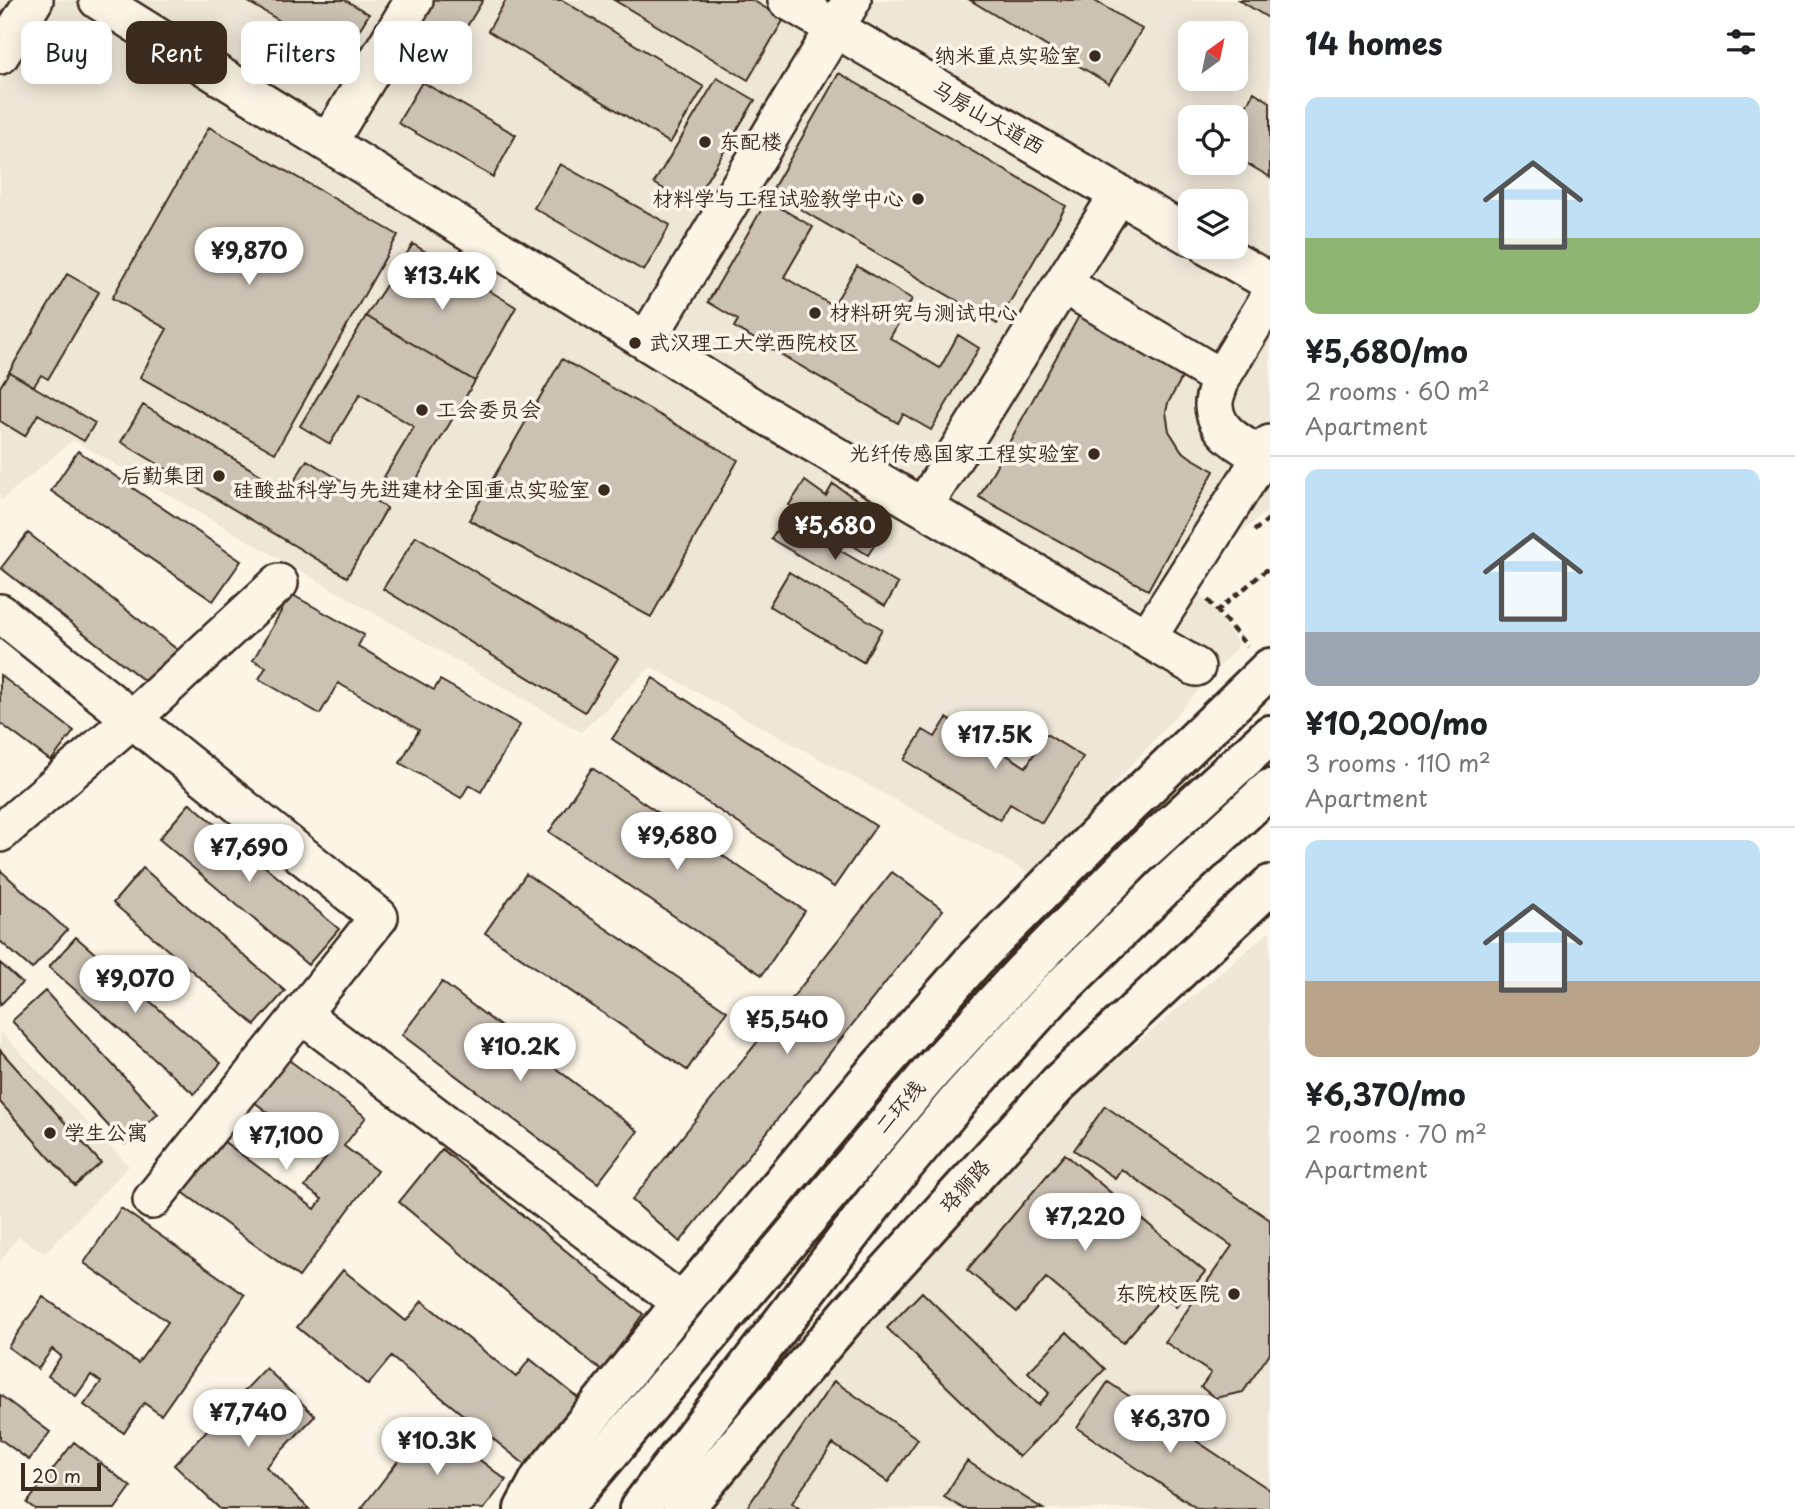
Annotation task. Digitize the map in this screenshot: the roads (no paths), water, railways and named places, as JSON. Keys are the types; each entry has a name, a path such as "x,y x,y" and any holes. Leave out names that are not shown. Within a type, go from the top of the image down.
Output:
{"main road":[{"path":"524,1509 540,1479 682,1303 872,1076 975,959 1118,815 1261,659"},
{"name":"二环线","path":"562,1509 931,1072 1021,974 1135,858 1270,735"},
{"name":"二环线","path":"639,1509 891,1181 963,1094 1053,996 1163,888 1270,789"},
{"path":"753,1360 865,1248 980,1111 1065,1016 1270,825"},
{"name":"珞狮路","path":"683,1509 850,1313 1059,1083 1270,885"}],"street":[{"path":"0,55 34,0"},
{"path":"98,0 764,413 1196,667"},
{"path":"328,143 414,0"},
{"name":"马房山大道西","path":"787,0 843,14 1119,194 1178,229"},
{"path":"646,341 843,14"},
{"path":"923,507 1119,194"},
{"path":"1230,259 1270,282"},
{"path":"1063,284 1221,379"},
{"path":"1147,638 1266,450 1236,441 1221,428 1213,404 1221,379 1270,297"},
{"path":"0,833 132,719 279,583"},
{"path":"0,613 379,917 152,1200"},
{"path":"301,1014 682,1303"}],"place":[{"name":"纳米重点实验室","path":"1095,56"},
{"name":"东配楼","path":"705,142"},
{"name":"材料学与工程试验教学中心","path":"918,199"},
{"name":"材料研究与测试中心","path":"815,313"},
{"name":"武汉理工大学西院校区","path":"635,343"},
{"name":"工会委员会","path":"422,410"},
{"name":"光纤传感国家工程实验室","path":"1094,454"},
{"name":"后勤集团","path":"219,476"},
{"name":"硅酸盐科学与先进建材全国重点实验室","path":"604,490"},
{"name":"学生公寓","path":"50,1133"},
{"name":"东院校医院","path":"1234,1294"}]}
